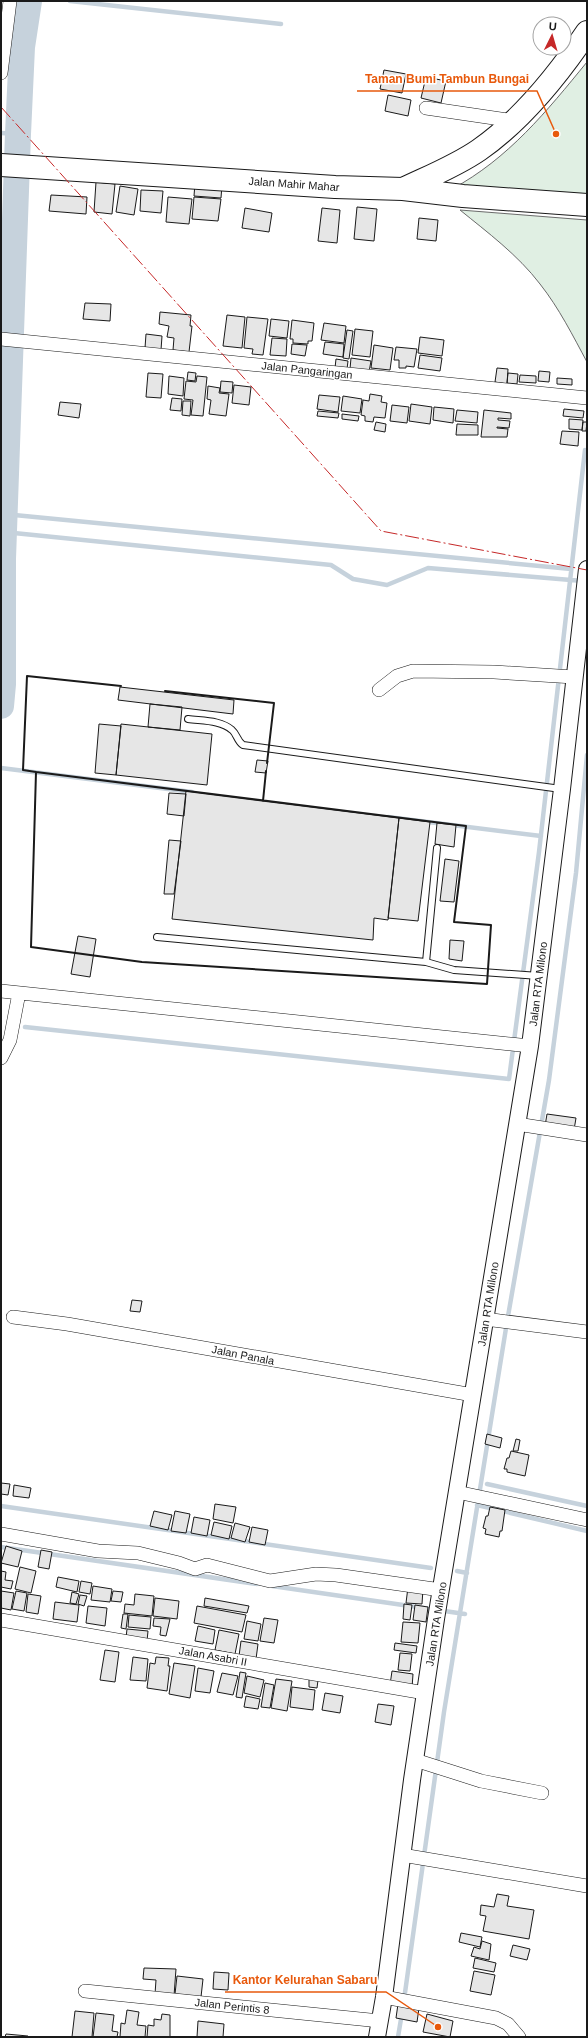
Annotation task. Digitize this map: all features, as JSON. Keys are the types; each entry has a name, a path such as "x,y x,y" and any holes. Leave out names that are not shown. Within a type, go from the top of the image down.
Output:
{"highway":[{"path":"403,189 478,150 514,121 558,71 587,32"},
{"name":"Jalan Mahir Mahar","path":"1,165 335,187 403,189 463,196 587,205"}],"street":[{"path":"1,73 10,1"},
{"path":"426,108 514,121"},
{"name":"Jalan Pangaringan","path":"1,339 587,398"},
{"name":"Jalan RTA Milono","path":"377,2037 384,1997 425,1693 530,1046 534,975 557,788 574,677 582,649 587,569"},
{"path":"379,690 397,676 413,671 494,672 574,677"},
{"path":"1,991 255,1016 530,1046"},
{"path":"1,1058 10,1040 19,993"},
{"path":"517,1124 587,1136"},
{"name":"Jalan Panala","path":"13,1317 67,1324 473,1395"},
{"path":"485,1319 587,1332"},
{"path":"457,1492 587,1520"},
{"path":"1,1534 98,1551 138,1553 179,1563 194,1569 207,1565 270,1581 316,1574 336,1575 441,1590"},
{"name":"Jalan Asabri II","path":"1,1620 425,1693"},
{"path":"415,1760 481,1781 542,1793"},
{"path":"402,1855 587,1886"},
{"name":"Jalan Perintis 8","path":"85,1991 380,2021"},
{"path":"384,1997 496,2018 508,2024 519,2037"}],"lane":[{"path":"188,719 222,723 233,730 238,741 243,745 379,765 557,788"},
{"path":"426,962 437,848"},
{"path":"157,937 426,962 454,970 534,975"}],"green space":[{"path":"587,62 587,196 452,189 472,177 509,149 526,133"},
{"path":"460,210 587,220 587,362 560,312 531,273 502,244"}],"building":[{"path":"384,70 406,74 402,93 380,89"},
{"path":"426,77 446,81 441,103 421,98"},
{"path":"388,95 411,100 408,116 385,111"},
{"path":"96,182 115,184 112,214 94,212"},
{"path":"195,183 222,185 221,198 194,196"},
{"path":"120,186 138,189 134,215 116,212"},
{"path":"141,190 163,191 161,213 140,211"},
{"path":"51,195 87,197 86,214 49,211"},
{"path":"168,197 192,199 189,224 166,222"},
{"path":"194,197 221,199 218,221 192,219"},
{"path":"357,207 377,209 374,241 354,239"},
{"path":"245,208 272,213 269,232 242,228"},
{"path":"322,208 340,210 337,243 318,241"},
{"path":"419,218 438,220 436,241 417,239"},
{"path":"85,303 111,304 110,321 83,319"},
{"path":"160,312 191,315 190,326 192,326 189,352 173,350 174,338 167,337 169,326 159,324"},
{"path":"227,315 245,317 242,348 223,346"},
{"path":"247,317 268,319 263,355 252,354 253,349 244,348"},
{"path":"271,319 289,321 287,338 269,336"},
{"path":"292,320 314,323 312,341 308,341 308,344 293,343 293,339 290,339"},
{"path":"324,323 346,326 344,343 321,340"},
{"path":"355,329 373,331 370,357 352,355"},
{"path":"347,330 353,331 349,359 343,358"},
{"path":"146,334 162,336 161,350 145,348"},
{"path":"420,337 444,340 442,356 418,353"},
{"path":"272,338 287,339 286,356 270,355"},
{"path":"325,342 344,344 343,357 323,354"},
{"path":"292,344 307,345 305,356 291,354"},
{"path":"374,345 393,348 390,370 371,368"},
{"path":"396,347 417,349 414,367 406,366 406,368 399,368 399,360 394,360"},
{"path":"420,355 442,358 440,371 418,368"},
{"path":"351,358 371,361 369,372 350,369"},
{"path":"336,359 348,361 347,369 335,368"},
{"path":"497,368 508,369 507,384 495,382"},
{"path":"539,371 550,372 549,382 538,381"},
{"path":"188,372 196,373 195,381 187,380"},
{"path":"148,373 163,374 161,398 146,397"},
{"path":"508,373 518,374 517,384 507,383"},
{"path":"520,375 536,376 536,383 519,382"},
{"path":"169,376 184,378 183,396 168,394"},
{"path":"197,376 207,377 203,416 191,415 193,400 184,399 186,381 196,382"},
{"path":"557,378 572,379 572,385 557,384"},
{"path":"221,381 233,382 232,393 220,392"},
{"path":"234,385 251,387 249,405 232,403"},
{"path":"208,386 220,388 219,393 229,394 226,416 209,414 211,400 207,399"},
{"path":"370,394 382,396 381,402 387,403 385,418 374,417 373,422 365,421 365,416 361,415 363,400 369,401"},
{"path":"319,395 340,397 338,412 317,409"},
{"path":"343,396 362,399 360,413 341,411"},
{"path":"172,398 182,399 181,411 170,410"},
{"path":"183,401 191,401 190,416 182,415"},
{"path":"60,402 81,404 79,418 58,415"},
{"path":"411,404 432,407 430,424 409,421"},
{"path":"392,405 409,407 407,423 390,421"},
{"path":"434,407 454,409 453,423 433,420"},
{"path":"564,409 584,411 583,418 563,416"},
{"path":"457,410 478,412 477,423 455,421"},
{"path":"484,410 511,413 511,419 498,418 498,420 510,421 509,428 497,427 508,429 507,437 481,437"},
{"path":"318,411 339,413 338,418 317,416"},
{"path":"342,414 359,416 358,421 342,419"},
{"path":"569,419 583,420 582,430 569,429"},
{"path":"376,422 386,424 385,432 374,430"},
{"path":"583,422 587,422 586,431 582,431"},
{"path":"457,424 478,425 478,435 456,435"},
{"path":"562,431 579,432 578,446 560,444"},
{"path":"120,687 234,700 233,714 118,700"},
{"path":"150,704 182,707 180,730 148,727"},
{"path":"99,724 121,726 116,775 95,773"},
{"path":"121,724 212,734 207,785 116,775"},
{"path":"257,760 268,761 266,773 255,772"},
{"path":"186,791 399,818 388,920 374,918 373,940 172,919"},
{"path":"169,793 186,794 184,816 167,814"},
{"path":"399,818 430,822 418,921 388,918"},
{"path":"437,823 456,825 454,847 435,844"},
{"path":"169,840 181,841 174,894 164,894"},
{"path":"445,859 459,861 454,902 440,901"},
{"path":"78,936 96,939 90,977 71,974"},
{"path":"450,940 464,941 462,961 449,959"},
{"path":"547,1114 576,1118 574,1130 545,1126"},
{"path":"132,1300 142,1301 140,1312 130,1311"},
{"path":"487,1434 502,1438 500,1448 485,1444"},
{"path":"516,1439 520,1440 518,1451 513,1451"},
{"path":"511,1451 529,1455 525,1476 507,1472 507,1469 504,1469"},
{"path":"1,1483 10,1484 8,1495 1,1494"},
{"path":"14,1485 31,1488 29,1498 13,1496"},
{"path":"215,1504 236,1507 233,1523 213,1519"},
{"path":"490,1507 505,1510 502,1531 500,1531 499,1537 485,1534 486,1529 483,1528"},
{"path":"154,1511 172,1515 168,1530 150,1526"},
{"path":"175,1511 190,1514 186,1533 171,1531"},
{"path":"194,1517 210,1520 207,1536 191,1533"},
{"path":"214,1522 232,1526 229,1539 211,1535"},
{"path":"235,1523 250,1527 245,1542 231,1538"},
{"path":"252,1527 268,1530 265,1545 249,1542"},
{"path":"6,1546 22,1551 18,1567 1,1563"},
{"path":"41,1550 52,1552 49,1569 38,1567"},
{"path":"20,1567 36,1571 31,1593 15,1589"},
{"path":"1,1571 6,1572 5,1580 13,1581 11,1589 1,1587"},
{"path":"58,1577 79,1581 77,1592 56,1587"},
{"path":"81,1581 92,1583 90,1594 79,1592"},
{"path":"93,1586 112,1589 110,1602 91,1600"},
{"path":"408,1587 423,1589 422,1604 406,1603"},
{"path":"1,1591 14,1593 11,1610 1,1608"},
{"path":"16,1591 27,1593 24,1611 12,1609"},
{"path":"113,1591 123,1592 121,1602 111,1601"},
{"path":"72,1592 79,1594 76,1604 70,1603"},
{"path":"28,1594 41,1596 38,1614 26,1612"},
{"path":"135,1594 154,1596 152,1616 124,1613 125,1604 134,1605"},
{"path":"80,1595 87,1596 84,1606 78,1604"},
{"path":"155,1598 179,1601 177,1619 153,1616"},
{"path":"205,1598 249,1606 247,1613 204,1606"},
{"path":"55,1602 79,1605 77,1622 53,1619"},
{"path":"404,1604 412,1605 410,1620 403,1619"},
{"path":"415,1605 428,1607 426,1622 413,1620"},
{"path":"88,1606 107,1608 105,1626 86,1623"},
{"path":"197,1606 246,1615 242,1632 194,1623"},
{"path":"123,1614 128,1614 126,1629 121,1628"},
{"path":"129,1615 151,1617 150,1629 128,1627"},
{"path":"154,1618 170,1619 166,1636 160,1635 161,1627 153,1626"},
{"path":"264,1618 278,1620 274,1643 260,1641"},
{"path":"247,1621 261,1624 258,1641 244,1639"},
{"path":"403,1622 420,1623 418,1643 401,1642"},
{"path":"198,1626 215,1630 213,1644 195,1641"},
{"path":"127,1629 148,1631 147,1641 126,1638"},
{"path":"219,1630 239,1634 235,1654 215,1650"},
{"path":"241,1641 258,1644 256,1659 239,1656"},
{"path":"395,1643 417,1646 416,1653 394,1650"},
{"path":"105,1650 119,1652 115,1682 100,1680"},
{"path":"400,1653 412,1654 410,1671 398,1670"},
{"path":"133,1657 148,1659 146,1681 130,1680"},
{"path":"156,1657 169,1658 168,1666 170,1666 167,1691 147,1688 150,1663 155,1664"},
{"path":"174,1663 195,1666 190,1698 169,1694"},
{"path":"198,1668 214,1671 210,1693 195,1691"},
{"path":"392,1671 413,1674 412,1688 390,1685"},
{"path":"240,1672 246,1673 242,1698 236,1697"},
{"path":"222,1673 238,1676 233,1695 217,1692"},
{"path":"247,1676 264,1680 260,1697 244,1693"},
{"path":"276,1679 292,1681 287,1711 271,1708"},
{"path":"309,1679 318,1680 317,1688 309,1687"},
{"path":"265,1683 274,1685 270,1708 261,1707"},
{"path":"292,1687 315,1690 313,1710 290,1707"},
{"path":"325,1693 343,1696 340,1713 322,1710"},
{"path":"246,1696 260,1699 258,1709 244,1707"},
{"path":"378,1704 394,1706 391,1725 375,1722"},
{"path":"497,1894 509,1896 507,1906 534,1910 529,1939 483,1931 486,1916 480,1915 481,1905 494,1907"},
{"path":"461,1933 482,1937 480,1947 459,1942"},
{"path":"482,1941 491,1944 489,1960 471,1956 474,1947 480,1949"},
{"path":"513,1945 530,1949 527,1960 510,1956"},
{"path":"475,1958 496,1963 494,1972 473,1968"},
{"path":"144,1968 176,1969 174,1996 155,1994 156,1980 143,1979"},
{"path":"474,1971 495,1975 491,1995 470,1991"},
{"path":"214,1972 229,1973 228,1990 213,1989"},
{"path":"177,1976 203,1979 201,1997 175,1994"},
{"path":"398,2004 419,2008 417,2022 396,2018"},
{"path":"127,2010 139,2012 137,2025 146,2026 145,2037 120,2037 121,2023 125,2024"},
{"path":"75,2011 94,2013 92,2037 72,2037"},
{"path":"96,2013 114,2015 112,2031 118,2032 117,2037 93,2037"},
{"path":"162,2014 170,2015 170,2037 147,2037 148,2025 154,2026 154,2019 161,2020"},
{"path":"427,2014 453,2021 450,2037 423,2032"},
{"path":"198,2021 224,2024 223,2037 197,2037"},
{"path":"6,2034 28,2036 28,2037 5,2037"}],"waterway":[{"path":"1,706 3,684 3,559 18,134 22,47 29,1"},
{"path":"70,1 281,24"},
{"path":"1,133 18,134"},
{"path":"1,427 9,197"},
{"path":"25,1027 509,1079 539,852 585,450"},
{"path":"4,514 571,569"},
{"path":"4,532 331,565 353,579 387,585 428,568 583,581"},
{"path":"404,2000 444,1712 507,1322 549,1080 576,873 587,755"},
{"path":"1,768 192,792"},
{"path":"388,817 541,836"},
{"path":"487,1484 587,1506"},
{"path":"477,1505 587,1531"},
{"path":"1,1506 431,1568"},
{"path":"1,1547 257,1584"},
{"path":"457,1571 467,1573"},
{"path":"272,1586 465,1614"},
{"path":"398,2037 402,2013"}],"wall":[{"path":"36,772 23,770 27,676 121,686"},
{"path":"165,691 274,703 267,763"},
{"path":"263,801 266,771"},
{"path":"36,772 466,826 454,922 491,925 487,984 142,962 31,947 36,772"}],"power":[{"path":"1,107 381,531 587,570"}],"place":[{"name":"Taman Bumi Tambun Bungai","path":"556,134"},
{"name":"Kantor Kelurahan Sabaru","path":"438,2027"}]}
